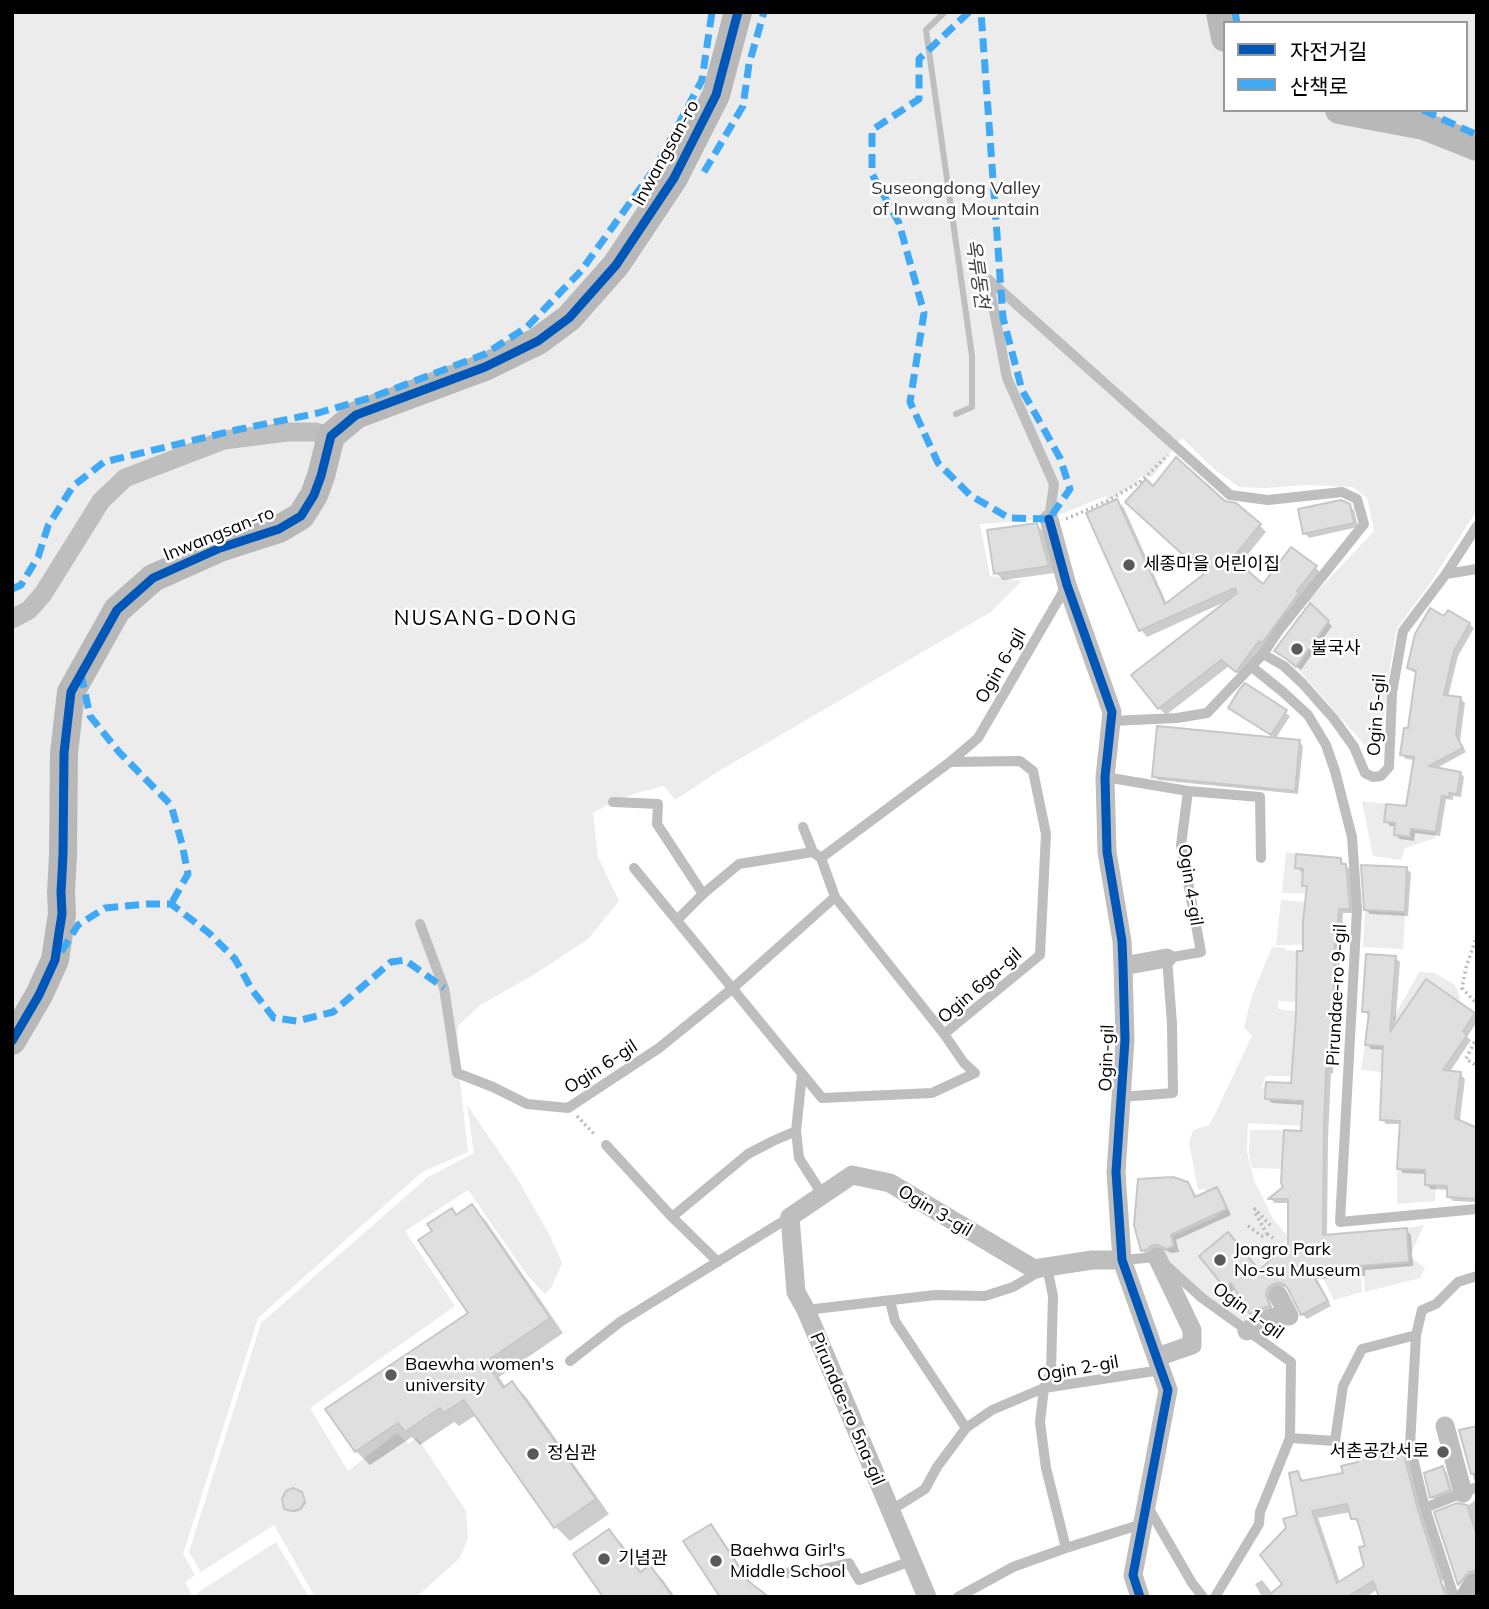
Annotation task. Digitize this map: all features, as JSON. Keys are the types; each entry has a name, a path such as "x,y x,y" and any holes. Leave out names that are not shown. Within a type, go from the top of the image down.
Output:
{"street":[{"name":"Inwangsan-ro","path":"12,1041 39,995 55,960 62,914 64,753 71,692 117,610 153,578 220,548 279,529 301,516 314,495 331,436 356,415 485,367 538,341 569,318 616,265 674,178 716,95 738,12"},
{"path":"1350,112 1424,126 1477,147"},
{"path":"12,619 29,610 43,594 101,501 125,478 224,440 287,432 315,432 331,436"},
{"name":"Ogin-gil","path":"1050,522 1067,585 1112,712 1105,777 1107,852 1122,941 1123,966 1125,1040 1116,1172 1122,1260 1168,1390 1133,1575 1140,1597"},
{"name":"Ogin 4-gil","path":"1123,966 1167,958"},
{"name":"Ogin 3-gil","path":"790,1217 852,1175 890,1184 1034,1269 1092,1260 1122,1260"},
{"name":"Pirundae-ro 5na-gil","path":"790,1217 796,1292 927,1597"},
{"path":"1157,1257 1192,1330 1192,1345 1160,1364"},
{"path":"1247,1331 1261,1321 1289,1316 1278,1295"},
{"path":"1445,1426 1470,1490"},
{"path":"1470,1597 1477,1587"}],"lane":[{"path":"1050,522 1054,484 1007,378 988,279 1230,495 1268,500 1342,492 1357,499 1364,524 1263,654 1207,713 1177,718 1111,721"},
{"name":"Ogin 5-gil","path":"1263,654 1284,666 1334,719 1353,747 1365,773 1373,777 1381,776 1389,768 1392,693 1403,631 1446,574 1477,526"},
{"path":"1446,574 1477,569"},
{"name":"Ogin 6-gil","path":"677,920 739,864 817,855 950,762 978,738 1067,585"},
{"name":"Pirundae-ro 9-gil","path":"1252,667 1308,715 1326,745 1352,836 1357,909 1340,1222 1477,1209"},
{"name":"Ogin 6ga-gil","path":"733,988 822,1098 932,1093 975,1073 964,1063 944,1034 1041,955 1046,834 1032,771 1020,761 950,762"},
{"path":"1105,777 1188,791 1260,797 1261,858"},
{"name":"Ogin 4-gil","path":"1167,958 1200,952 1181,845 1188,791"},
{"path":"612,802 658,804 657,824 703,894"},
{"path":"803,827 835,897 944,1034"},
{"path":"634,867 733,988"},
{"name":"Ogin 6-gil","path":"420,923 444,988 457,1073 527,1104 568,1108 659,1048 733,988 835,897"},
{"path":"1121,1097 1173,1093 1167,958"},
{"path":"802,1074 796,1131 799,1158 822,1194"},
{"path":"672,1217 748,1154 796,1131"},
{"path":"606,1145 672,1217 718,1262"},
{"name":"Ogin 3-gil","path":"570,1361 620,1322 790,1217"},
{"path":"1122,1260 1157,1257"},
{"name":"Ogin 1-gil","path":"1157,1257 1202,1298 1291,1362 1290,1438 1260,1512 1259,1524 1215,1597"},
{"path":"1047,1267 1053,1296 1051,1372 1044,1388 1040,1422 1046,1468 1066,1548"},
{"name":"Ogin 3-gil","path":"806,1310 936,1295 985,1296 1013,1287 1047,1267"},
{"path":"1454,1597 1425,1508 1410,1446 1416,1335 1422,1310 1436,1304 1458,1282 1477,1276"},
{"path":"890,1301 895,1321 966,1428"},
{"path":"1290,1438 1335,1441 1343,1386 1362,1349 1416,1335"},
{"name":"Ogin 2-gil","path":"890,1511 925,1489 937,1467 966,1428 992,1410 1044,1388 1160,1364"},
{"path":"1425,1508 1470,1490"},
{"path":"1146,1504 1203,1597"},
{"path":"958,1597 1013,1567 1142,1524"},
{"path":"787,1573 819,1570 849,1563 859,1580 911,1561"}],"path":[{"path":"1050,522 1109,500 1140,482 1178,448"},
{"path":"1477,935 1462,988 1477,1004"},
{"path":"1477,1037 1466,1059 1477,1066"},
{"path":"568,1108 606,1145"},
{"path":"1272,1227 1255,1209 1267,1234 1273,1238"},
{"path":"1248,1226 1262,1236 1267,1234"}],"green space":[{"name":"Suseongdong Valley of Inwang Mountain","path":"12,12 1477,12 1477,510 1431,582 1397,628 1381,748 1369,750 1296,667 1329,621 1308,601 1374,531 1367,498 1353,487 1239,487 1214,469 1182,438 1152,477 1143,476 1138,479 1140,482 1109,500 1106,496 1049,519 980,524 990,576 1022,581 991,612 719,771 675,800 664,786 613,802 593,813 598,857 619,901 588,939 479,1006 458,1026 457,1056 468,1152 422,1172 258,1318 183,1554 195,1575 185,1582 193,1597 12,1597"},
{"path":"1362,801 1386,804 1384,822 1395,823 1395,835 1409,837 1411,829 1436,832 1435,838 1405,848 1401,860 1373,856"},
{"path":"1286,852 1296,854 1295,868 1303,869 1302,886 1336,888 1337,895 1282,893"},
{"path":"1281,900 1305,902 1303,934 1337,935 1336,944 1276,945"},
{"path":"1365,910 1405,912 1403,949 1363,947"},
{"path":"1272,947 1297,951 1296,992 1334,993 1334,1005 1278,1001 1278,1009 1296,1011 1293,1076 1266,1076 1261,1088 1266,1086 1265,1099 1303,1101 1302,1121 1324,1122 1324,1127 1248,1123 1247,1152 1254,1180 1273,1219 1289,1237 1260,1267 1263,1273 1237,1293 1255,1321 1247,1328 1196,1289 1171,1265 1163,1253 1161,1241 1218,1216 1205,1189 1198,1190 1189,1143 1193,1130 1209,1125 1252,1036 1244,1027 1252,996"},
{"path":"1419,972 1435,973 1455,985 1460,997 1459,1002 1426,980 1422,1043 1393,1019"},
{"path":"1365,1045 1383,1046 1382,1072 1361,1070"},
{"path":"467,1105 517,1178 550,1236 562,1263 552,1286 545,1294 527,1275 468,1190 405,1231 455,1306 310,1408 348,1471 397,1433 409,1444 417,1437 466,1511 468,1538 460,1558 416,1597 315,1597 274,1525 201,1572 189,1552 261,1323 428,1177 474,1153"},
{"path":"1250,1130 1284,1130 1282,1169 1252,1168 1249,1153"},
{"path":"1397,1169 1425,1170 1425,1185 1436,1186 1435,1201 1397,1204"},
{"path":"1424,1225 1410,1256 1425,1268 1420,1278 1365,1292 1363,1266 1410,1263 1407,1228"},
{"path":"1361,1272 1362,1292 1334,1300 1321,1274"},
{"path":"276,1542 309,1597 199,1597 197,1593"}],"building":[{"path":"1176,457 1225,501 1236,503 1261,524 1233,558 1263,584 1291,547 1317,566 1262,643 1259,641 1236,672 1221,660 1158,709 1131,675 1237,593 1235,588 1139,631 1086,513 1117,499 1165,604 1204,574 1125,502 1146,479 1153,486"},
{"path":"1341,500 1350,504 1354,523 1303,534 1298,509"},
{"path":"1037,523 1049,566 994,574 987,530"},
{"path":"1310,603 1329,621 1296,667 1274,651"},
{"path":"1430,608 1444,616 1448,610 1470,623 1454,651 1444,695 1461,697 1456,735 1463,748 1429,766 1461,772 1457,794 1442,796 1436,832 1411,829 1410,837 1394,835 1395,823 1384,822 1386,804 1406,806 1414,757 1400,755 1404,728 1408,728 1416,671 1407,668 1415,634"},
{"path":"1245,683 1287,710 1271,735 1228,708"},
{"path":"1157,726 1300,740 1295,791 1152,777"},
{"path":"1296,854 1341,858 1341,864 1346,864 1350,909 1339,909 1335,935 1329,1069 1326,1069 1323,1235 1407,1228 1409,1262 1360,1266 1361,1272 1313,1275 1328,1301 1301,1315 1284,1284 1273,1284 1266,1294 1270,1306 1250,1314 1231,1283 1225,1288 1199,1256 1228,1232 1259,1270 1288,1244 1288,1199 1268,1199 1283,1187 1284,1130 1301,1131 1303,1101 1265,1099 1266,1082 1291,1083 1297,951 1303,951 1307,886 1302,886 1303,869 1295,868"},
{"path":"1361,865 1407,867 1405,912 1364,910"},
{"path":"1366,954 1396,956 1390,1032 1426,979 1475,1013 1463,1031 1467,1035 1443,1070 1461,1072 1455,1118 1477,1128 1477,1199 1447,1197 1447,1186 1425,1185 1425,1170 1397,1169 1400,1121 1380,1120 1383,1046 1365,1045 1369,1012 1362,1012"},
{"path":"1173,1177 1188,1182 1195,1197 1217,1187 1227,1209 1171,1235 1174,1246 1166,1249 1157,1245 1141,1251 1134,1225 1138,1179"},
{"path":"472,1204 550,1318 486,1362 503,1388 512,1381 596,1499 554,1528 464,1400 443,1413 440,1408 405,1432 398,1423 355,1452 325,1409 468,1313 418,1240 432,1231 427,1224 452,1208 456,1215"},
{"path":"1477,1426 1477,1473 1471,1474 1459,1430"},
{"path":"1403,1451 1418,1510 1446,1597 1379,1597 1373,1581 1347,1597 1267,1597 1282,1584 1260,1555 1286,1528 1283,1519 1297,1515 1289,1473 1298,1471 1301,1481 1343,1473 1341,1466 1358,1462 1356,1455","holes":["1347,1504 1351,1519 1357,1519 1365,1546 1359,1547 1364,1566 1337,1583 1312,1511"]},
{"path":"1443,1466 1450,1490 1430,1498 1424,1473"},
{"path":"293,1488 302,1492 305,1501 300,1509 292,1511 284,1509 282,1499 286,1491"},
{"path":"1457,1503 1467,1505 1477,1535 1477,1570 1469,1572 1458,1585 1434,1512"},
{"name":"Baehwa Girl's Middle School","path":"711,1524 748,1581 769,1597 720,1597 683,1541"},
{"name":"기념관","path":"609,1529 640,1572 650,1565 673,1597 603,1597 573,1554"}],"waterway":[{"name":"옥류동천","path":"945,12 926,30 972,356 972,407 956,414"}],"marked path":[{"path":"12,589 21,585 38,557 48,526 73,486 104,462 318,413 373,397 485,354 527,327 581,271 657,165 702,80 712,12"},
{"path":"704,172 743,106 749,64 764,12"},
{"path":"969,12 919,59 919,99 872,130 872,174 899,223 924,313 910,402 938,463 970,495 1009,518 1049,519 1070,489 1060,458 1022,390 1003,318 981,12"},
{"path":"1235,12 1237,21"},
{"path":"1427,112 1477,135"},
{"path":"81,674 90,716 119,752 171,805 188,874 171,904"},
{"path":"61,952 78,925 105,908 171,904 209,933 235,959 252,990 274,1018 297,1021 333,1012 391,962 405,960 444,988"}],"cycle path":[{"path":"12,1041 39,995 55,960 62,914 64,753 71,692 117,610 153,578 220,548 279,529 301,516 314,495 331,436 356,415 485,367 538,341 569,318 616,265 674,178 716,95 738,12"},
{"path":"1049,519 1067,585 1112,712 1105,777 1107,852 1122,941 1123,966 1125,1040 1116,1172 1122,1260 1168,1390 1133,1575 1140,1597"}],"place":[{"name":"세종마을 어린이집","path":"1129,565"},
{"name":"불국사","path":"1297,649"},
{"name":"Jongro Park No-su Museum","path":"1220,1260"},
{"name":"Baewha women's university","path":"391,1375"},
{"name":"서촌공간서로","path":"1443,1452"},
{"name":"정심관","path":"533,1454"},
{"name":"기념관","path":"604,1559"},
{"name":"Baehwa Girl's Middle School","path":"716,1561"}],"district":[{"name":"NUSANG-DONG","path":"486,619"}]}
